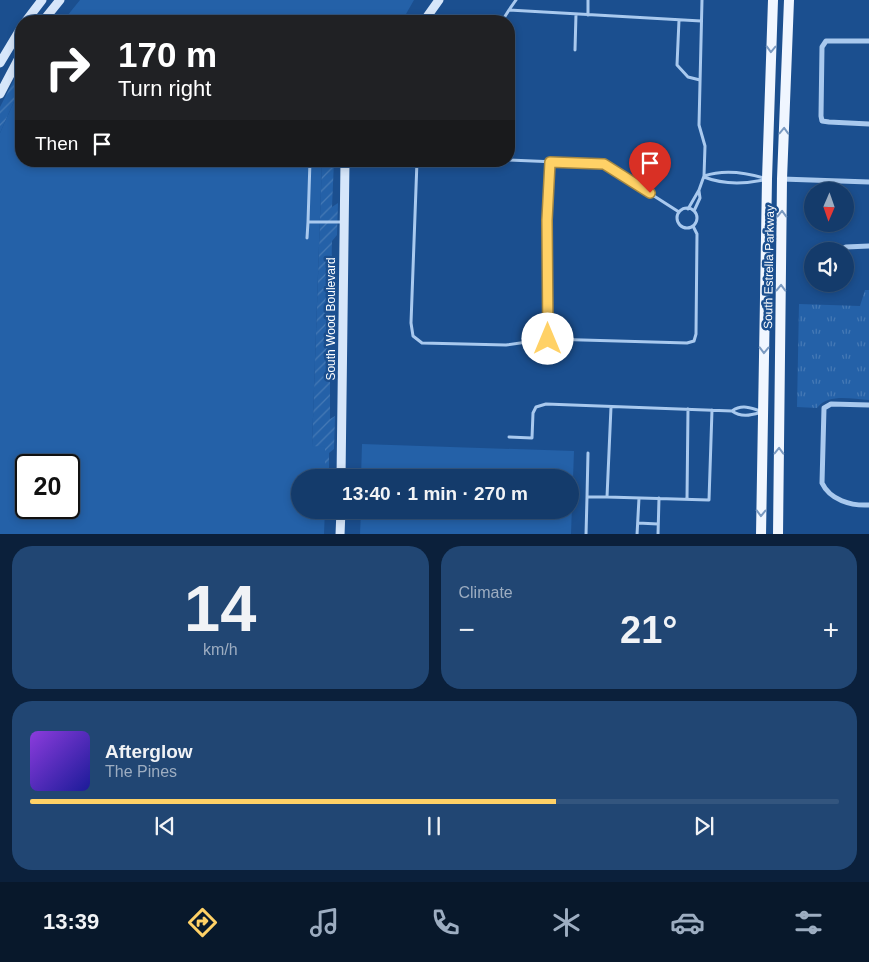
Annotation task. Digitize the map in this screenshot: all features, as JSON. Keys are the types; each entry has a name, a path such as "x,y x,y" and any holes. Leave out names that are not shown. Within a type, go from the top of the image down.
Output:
{"main road":[{"name":"South Estrella Parkway","path":"761,534 767,179 773,0"},
{"name":"South Estrella Parkway","path":"778,534 782,179 789,0"},
{"path":"767,179 782,179"}],"street":[{"path":"31,15 42,0"},
{"path":"48,15 60,0"},
{"path":"428,15 439,0"},
{"path":"0,63 15,38"},
{"path":"869,41 826,41 822,47 822,121 869,124"},
{"path":"0,94 15,65"},
{"name":"South Wood Boulevard","path":"341,469 346,167"},
{"path":"782,179 869,182"},
{"path":"854,246 869,246"},
{"path":"869,405 831,404 824,408 822,483 825,490 839,500 869,505"},
{"path":"340,534 341,519"}],"lane":[{"path":"506,15 516,0"},
{"path":"588,0 588,15"},
{"path":"679,212 688,209 699,190 704,176 705,146 699,125 702,0"},
{"path":"509,10 701,20"},
{"path":"575,50 576,14"},
{"path":"680,19 677,65 688,77 700,80"},
{"path":"515,160 604,164 679,212"},
{"path":"548,339 547,220 550,162"},
{"path":"307,238 310,167"},
{"path":"417,167 411,323 413,336 422,343 506,345 548,339 688,343 694,341 696,334 697,234 693,226"},
{"path":"704,176 717,172 740,173 767,179"},
{"path":"704,176 716,182 746,183 767,179"},
{"path":"679,212 677,221 681,226 686,228 693,226 696,221 694,212 700,198 699,190"},
{"path":"688,209 694,212"},
{"path":"308,222 344,222"},
{"path":"509,437 532,438 533,414 536,407 546,404 732,411 738,407 746,407 763,412"},
{"path":"607,497 611,407"},
{"path":"687,499 688,410"},
{"path":"587,497 709,500 712,410"},
{"path":"732,411 738,416 763,412"},
{"path":"586,534 588,453"},
{"path":"637,534 639,498"},
{"path":"658,534 659,498"},
{"path":"638,523 658,524"}],"green space":[{"path":"80,0 414,0 405,15 68,15"},
{"path":"15,78 15,99 0,133 0,107"},
{"path":"15,99 15,167 322,167 312,446 325,447 325,469 291,469 291,519 325,519 324,534 0,534 0,133"},
{"path":"322,167 334,167 332,207 338,203 337,235 332,241 331,284 337,283 336,314 331,321 330,366 336,362 336,369 330,374 330,419 335,416 334,449 329,453 329,469 325,469 325,447 312,447"},
{"path":"865,290 869,290 869,400 841,398 827,400 817,408 797,407 799,304 860,306"},
{"path":"362,444 574,451 573,469 361,469"},
{"path":"361,519 572,519 571,534 360,534"}],"route":[{"path":"548,339 547,220 550,162 604,164 650,193"}]}
